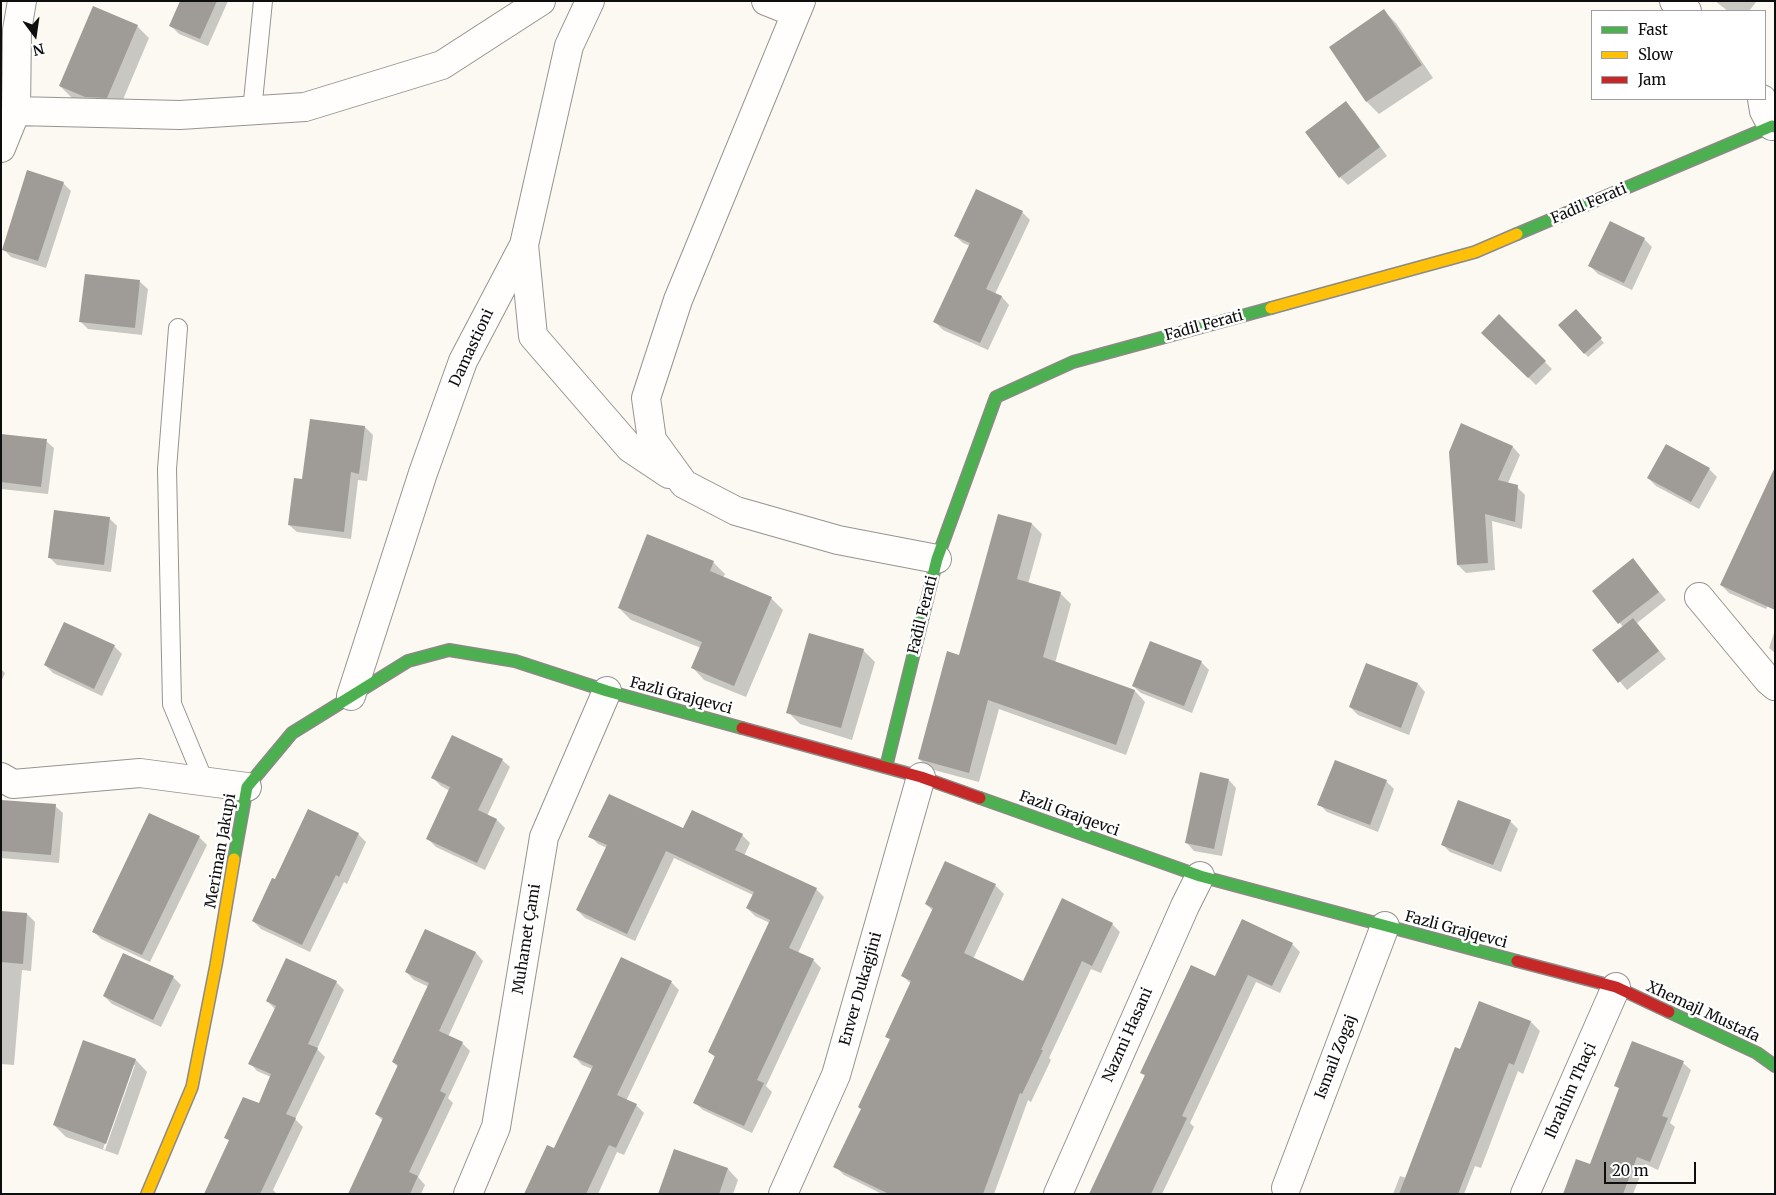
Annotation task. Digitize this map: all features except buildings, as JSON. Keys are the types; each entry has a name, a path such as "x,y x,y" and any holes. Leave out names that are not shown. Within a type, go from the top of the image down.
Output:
{"street":[{"path":"1,148 16,112 17,30 22,1"},
{"path":"16,112 180,115 304,107 442,65 541,1"},
{"name":"Damastioni","path":"351,696 422,474 463,361 524,245 568,46 590,1"},
{"path":"684,484 652,440 646,398 678,300 799,7 766,1"},
{"path":"1674,1 1686,10"},
{"path":"1762,100 1764,111 1774,126"},
{"name":"Fadil Ferati","path":"886,767 937,559 996,397 1073,362 1475,252 1774,126"},
{"path":"524,245 533,336 630,448 684,484 736,511 838,540 937,559"},
{"path":"1699,597 1775,686"},
{"name":"Meriman Jakupi","path":"147,1194 192,1087 216,965 247,787 292,733 408,661 449,650 515,661"},
{"name":"Fazli Grajqevci","path":"515,661 607,691 921,777 1200,876 1616,987"},
{"name":"Muhamet Çami","path":"468,1194 496,1127 544,837 607,691"},
{"path":"1,777 13,784 140,773 247,787"},
{"name":"Enver Dukagjini","path":"782,1194 836,1075 921,777"},
{"name":"Nazmi Hasani","path":"1058,1194 1200,876"},
{"name":"Ismail Zogaj","path":"1286,1188 1385,926"},
{"name":"Xhemajl Mustafa","path":"1616,987 1757,1053 1775,1066"},
{"name":"Ibrahim Thaçi","path":"1525,1194 1616,987"}],"lane":[{"path":"252,110 263,1"},
{"path":"178,328 167,469 172,704 204,781"}],"traffic: fast":[{"path":"1517,234 1772,126 1775,127"},
{"path":"886,767 937,559 996,397 1073,362 1271,308"},
{"path":"234,859 247,787 292,733 408,661 449,650 515,661 607,691 742,728"},
{"path":"980,798 1200,876 1517,961"},
{"path":"1669,1012 1757,1053 1775,1066"}],"traffic: slow":[{"path":"1271,308 1475,252 1517,234"},
{"path":"147,1194 192,1087 216,965 234,859"}],"traffic: jam":[{"path":"742,728 921,777 980,798"},
{"path":"1517,961 1616,987 1669,1012"}]}
